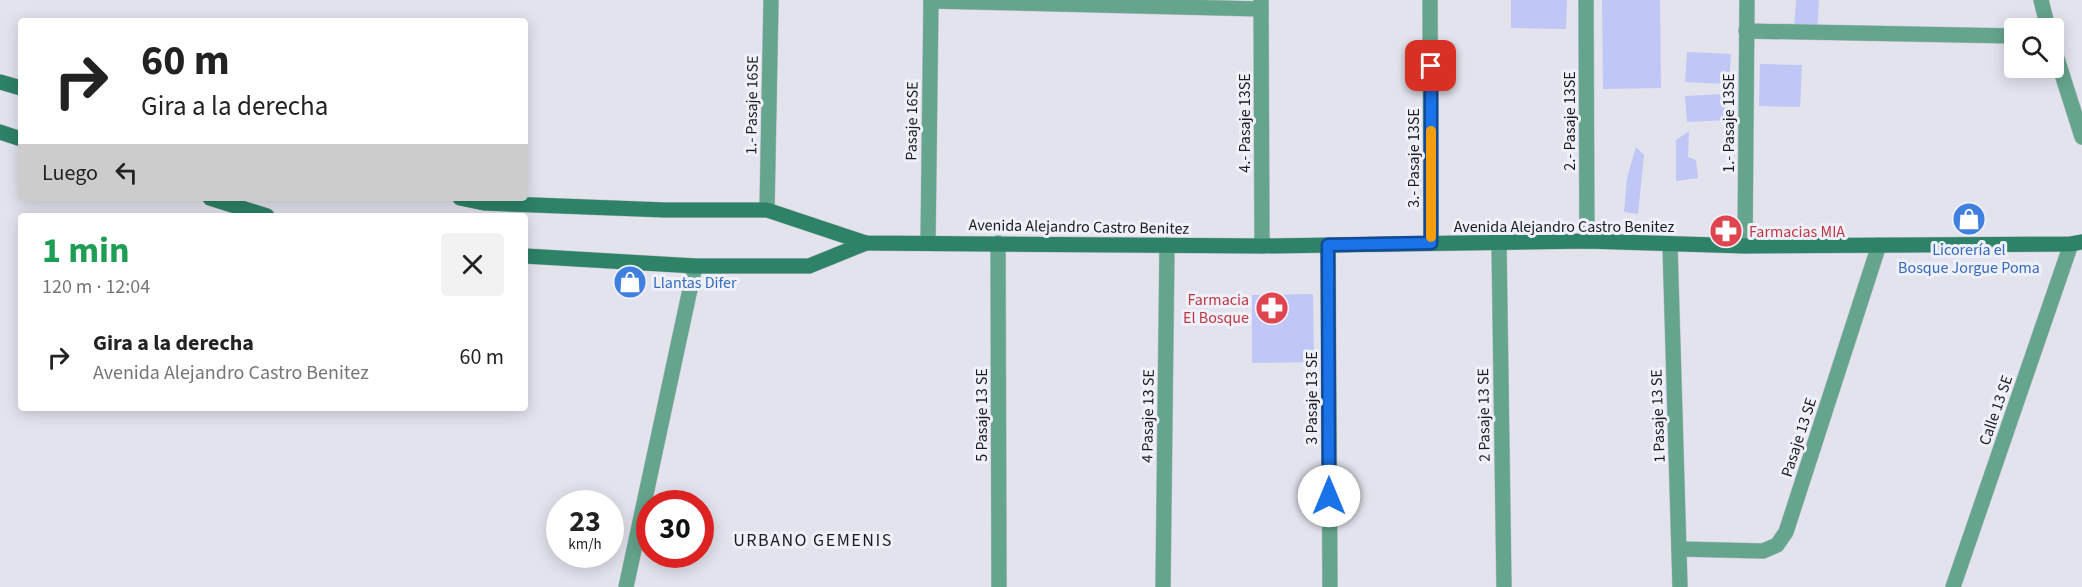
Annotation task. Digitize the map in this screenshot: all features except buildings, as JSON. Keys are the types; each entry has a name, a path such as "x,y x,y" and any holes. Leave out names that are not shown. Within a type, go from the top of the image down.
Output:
{"main road":[{"path":"0,82 18,87"},
{"path":"0,132 18,138"},
{"path":"220,201 258,213"},
{"name":"Avenida Alejandro Castro Benitez","path":"474,201 620,208 767,210 866,243 1262,246 1587,241 1745,246 2076,243"},
{"name":"Avenida Alejandro Castro Benitez","path":"528,256 695,266 809,266 866,243"}],"street":[{"name":"1.- Pasaje 16SE","path":"767,210 771,0"},
{"path":"931,0 1261,5"},
{"name":"Pasaje 16SE","path":"928,243 931,0"},
{"name":"3.- Pasaje 13SE","path":"1430,0 1431,243"},
{"name":"2.- Pasaje 13SE","path":"1586,0 1587,241"},
{"name":"1.- Pasaje 13SE","path":"1745,246 1747,0"},
{"path":"2041,0 2046,18"},
{"name":"4.- Pasaje 13SE","path":"1261,5 1262,246"},
{"path":"1746,31 2004,36"},
{"path":"2063,78 2082,137"},
{"name":"5 Pasaje 13 SE","path":"998,243 999,587"},
{"name":"2 Pasaje 13 SE","path":"1499,243 1504,587"},
{"name":"Calle 13 SE","path":"1953,587 2076,243"},
{"name":"4 Pasaje 13 SE","path":"1162,587 1167,245"},
{"name":"3 Pasaje 13 SE","path":"1328,245 1330,587"},
{"name":"1 Pasaje 13 SE","path":"1670,245 1680,587"},
{"name":"Pasaje 13 SE","path":"1679,549 1763,551 1777,545 1786,532 1879,245"},
{"path":"626,587 695,266"}],"slow traffic":[{"path":"1431,131 1431,237"}],"place":[{"name":"Licorería el Bosque Jorgue Poma","path":"1969,219"},
{"name":"Farmacias MIA","path":"1726,231"},
{"name":"Llantas Difer","path":"630,282"},
{"name":"Farmacia El Bosque","path":"1272,308"}],"district":[{"name":"URBANO GEMENIS","path":"813,540"}],"route":[{"path":"1329,496 1328,245 1431,243 1431,66"}]}
